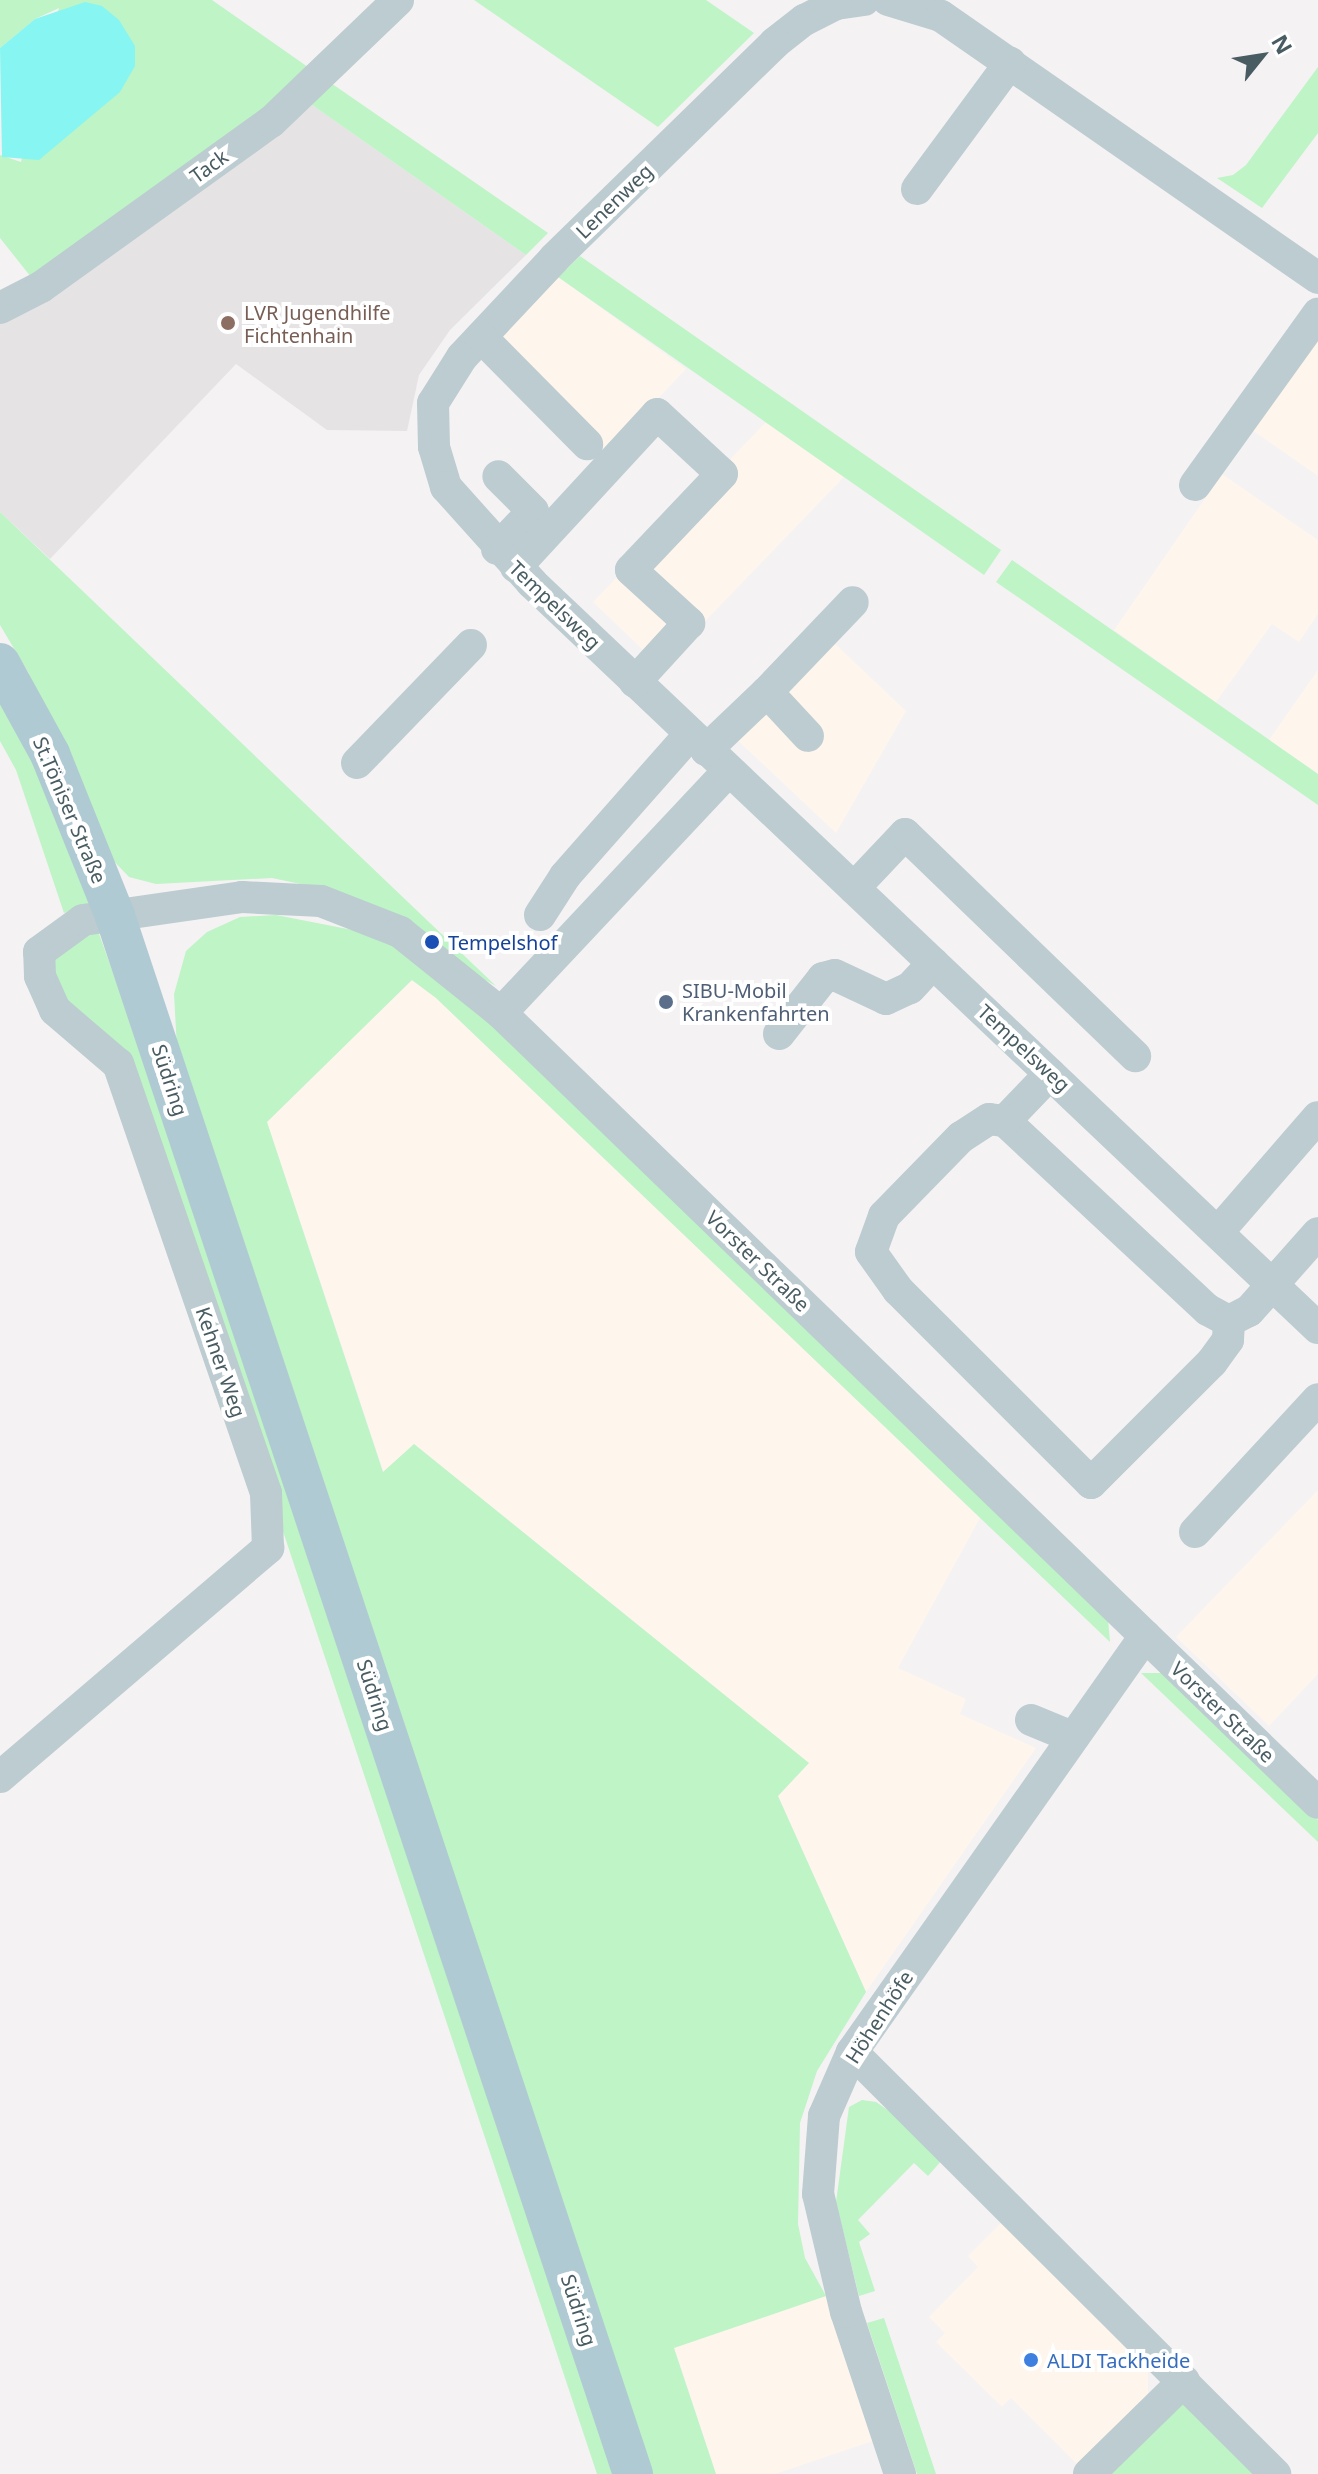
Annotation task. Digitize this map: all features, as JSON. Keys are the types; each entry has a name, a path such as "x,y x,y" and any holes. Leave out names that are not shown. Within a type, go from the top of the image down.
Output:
{"main road":[{"name":"St.Töniser Straße","path":"0,663 50,754 115,916"},
{"name":"Südring","path":"115,916 633,2474"}],"street":[{"name":"Tack","path":"0,308 41,287 271,122 398,0"},
{"path":"888,0 941,16 1318,278"},
{"name":"Lenenweg","path":"437,457 433,403 481,337 775,43 804,20 852,1"},
{"path":"917,189 1010,63"},
{"path":"1195,485 1318,314"},
{"path":"481,337 587,444"},
{"path":"506,558 657,414 722,474 631,570 689,623 635,682"},
{"name":"Tempelsweg","path":"437,457 446,487 506,558 1318,1328"},
{"path":"498,476 533,511 506,558"},
{"path":"540,915 565,876 708,752 853,602"},
{"path":"357,763 471,645"},
{"path":"767,692 808,736"},
{"path":"501,1013 708,752"},
{"path":"854,888 905,834 1135,1056"},
{"name":"Vorster Straße","path":"115,916 242,897 321,901 400,932 501,1013 1318,1803"},
{"name":"Kehner Weg","path":"0,1777 268,1548 266,1493 118,1064 55,1010 40,976 39,952 83,920 115,916"},
{"path":"779,1034 823,978 835,975 886,999 910,988 933,963"},
{"path":"1005,1121 1050,1074"},
{"path":"1218,1232 1318,1117"},
{"path":"989,1119 1005,1121 1208,1310 1229,1321 1228,1340 1212,1362 1091,1483 898,1290 871,1252 884,1216 961,1137 989,1119"},
{"path":"1229,1321 1249,1311 1318,1233"},
{"path":"1195,1532 1318,1399"},
{"name":"Höhenhöfe","path":"900,2474 846,2312 818,2194 824,2116 852,2052 1145,1636"},
{"path":"1031,1720 1072,1737"},
{"path":"852,2052 1275,2474"},
{"path":"1089,2474 1184,2381"}],"shaded area":[{"name":"LVR Jugendhilfe Fichtenhain","path":"305,100 526,255 450,330 419,375 407,431 327,430 236,364 50,559 0,512 0,317"},
{"path":"558,277 686,369 596,464 482,353"},
{"path":"1318,335 1318,476 1252,430"},
{"path":"766,422 844,477 661,667 593,602"},
{"path":"1222,474 1318,540 1318,614 1299,642 1272,624 1216,702 1114,630"},
{"path":"829,638 906,711 836,833 734,737"},
{"path":"1318,670 1318,774 1269,740"},
{"path":"411,980 436,998 980,1518 898,1668 966,1699 960,1714 1036,1748 866,1992 778,1796 808,1763 414,1444 384,1473 267,1122"},
{"path":"1318,1490 1318,1674 1269,1726 1176,1637"},
{"path":"1003,2221 1138,2355 1148,2372 1148,2393 1141,2408 1081,2468 1011,2398 1002,2407 936,2342 945,2333 929,2317 978,2267 968,2256"},
{"path":"826,2296 873,2441 775,2474 716,2474 674,2347"}],"green space":[{"path":"0,0 212,0 315,72 35,282 0,238 0,155 21,162 59,8 35,19 0,48"},
{"path":"474,0 706,0 754,33 658,127"},
{"path":"1318,67 1318,133 1262,208 1217,178 1233,175 1246,165"},
{"path":"328,81 548,233 526,255 305,100"},
{"path":"580,256 1001,550 984,575 558,277"},
{"path":"0,512 496,986 320,888 272,878 156,884 129,877 110,857 28,672 0,625"},
{"path":"1012,560 1318,774 1318,805 996,582"},
{"path":"0,691 38,767 92,902 64,913 16,770 0,741"},
{"path":"276,915 368,933 415,957 490,1019 1108,1619 1110,1642 436,998 412,980 267,1122 383,1472 414,1444 809,1763 778,1796 866,1992 817,2071 800,2123 798,2224 805,2258 826,2296 674,2348 716,2474 645,2474 177,1048 174,994 186,951 207,932 240,917"},
{"path":"98,931 622,2474 597,2474 125,1057 60,1003 52,960 56,950"},
{"path":"1141,1673 1164,1673 1318,1820 1318,1842"},
{"path":"862,2100 876,2102 898,2117 942,2160 928,2176 914,2163 858,2220 870,2234 859,2242 875,2291 859,2296 836,2202 849,2107"},
{"path":"884,2318 936,2474 917,2474 867,2323"},
{"path":"1180,2398 1255,2474 1105,2474"}],"water":[{"path":"85,2 102,6 119,20 135,46 135,66 120,92 39,160 2,157 0,48 35,19"}],"place":[{"name":"LVR Jugendhilfe Fichtenhain","path":"228,323"},
{"name":"Tempelshof","path":"432,942"},
{"name":"SIBU-Mobil Krankenfahrten","path":"666,1002"},
{"name":"ALDI Tackheide","path":"1031,2360"}]}
